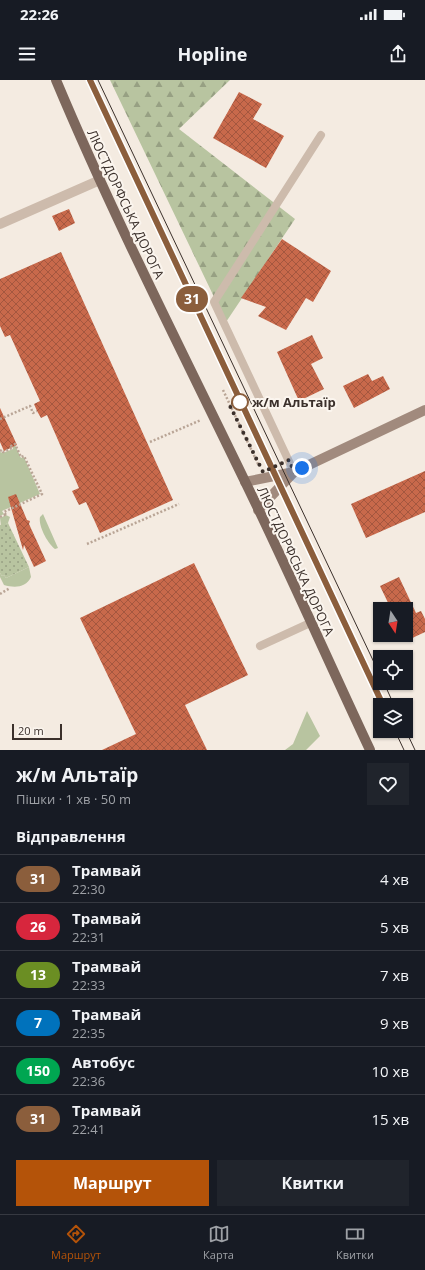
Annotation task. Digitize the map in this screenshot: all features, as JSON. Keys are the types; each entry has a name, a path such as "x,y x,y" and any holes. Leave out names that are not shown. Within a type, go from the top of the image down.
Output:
{"main road":[{"name":"ЛЮСТДОРФСЬКА ДОРОГА","path":"56,80 100,180 245,482 370,750"}],"street":[{"path":"0,224 100,180"},
{"path":"245,482 294,472 425,410"},
{"path":"258,510 294,472"}],"lane":[{"path":"294,472 214,302 321,135"},
{"path":"260,646 310,623"}],"path":[{"path":"223,390 263,472"},
{"path":"0,419 30,406 33,413 37,411"},
{"path":"150,442 212,415"},
{"path":"0,451 2,450 3,452 12,448 11,446 15,444 21,457 24,456 42,494 4,512 6,514 0,517"},
{"path":"87,544 179,504"},
{"path":"0,594 10,588"}],"green space":[{"path":"110,80 230,80 179,129 295,219 226,322"},
{"path":"15,445 21,458 24,457 40,494 2,511 4,514 0,516 0,452 3,453 13,449 12,446"},
{"path":"43,514 58,548 55,549 52,547 42,530 40,517"},
{"path":"6,515 10,517 8,523 1,526 0,518"},
{"path":"8,523 29,567 6,578 0,573 0,525"},
{"path":"29,567 31,577 29,581 16,587 4,585 0,577 0,573 6,578"},
{"path":"307,711 320,736 306,750 285,750 293,744"}],"building":[{"path":"239,92 262,104 253,119 284,136 266,168 213,138"},
{"path":"69,209 75,223 59,231 52,216"},
{"path":"282,239 331,271 313,302 306,298 286,330 258,316 266,307 241,298"},
{"path":"61,252 173,500 100,533 86,502 79,505 72,491 79,488 47,415 41,418 37,411 34,404 40,401 10,335 5,337 0,326 0,279"},
{"path":"312,335 323,358 311,364 324,389 299,401 277,352"},
{"path":"368,374 372,381 383,376 390,389 354,408 343,386"},
{"path":"0,408 17,445 4,451 0,442"},
{"path":"425,471 425,512 366,538 351,504"},
{"path":"16,494 27,520 30,521 29,524 46,561 34,567 24,545 23,550 8,497"},
{"path":"194,563 248,675 185,705 207,750 102,750 136,734 80,618"},
{"path":"399,577 411,602 388,602 380,586"},
{"path":"413,607 416,613 421,611 425,619 425,632 413,638"}],"tram line":[{"path":"90,80 380,698"},
{"name":"31","path":"90,80 274,476 380,698"},
{"path":"98,80 373,660"},
{"path":"387,690 391,698"},
{"path":"398,738 404,750"},
{"path":"409,738 415,750"}],"place":[{"name":"ж/м Альтаїр","path":"240,402"}],"route":[{"path":"240,402 229,404 263,472 289,460 294,472 302,468"}]}
